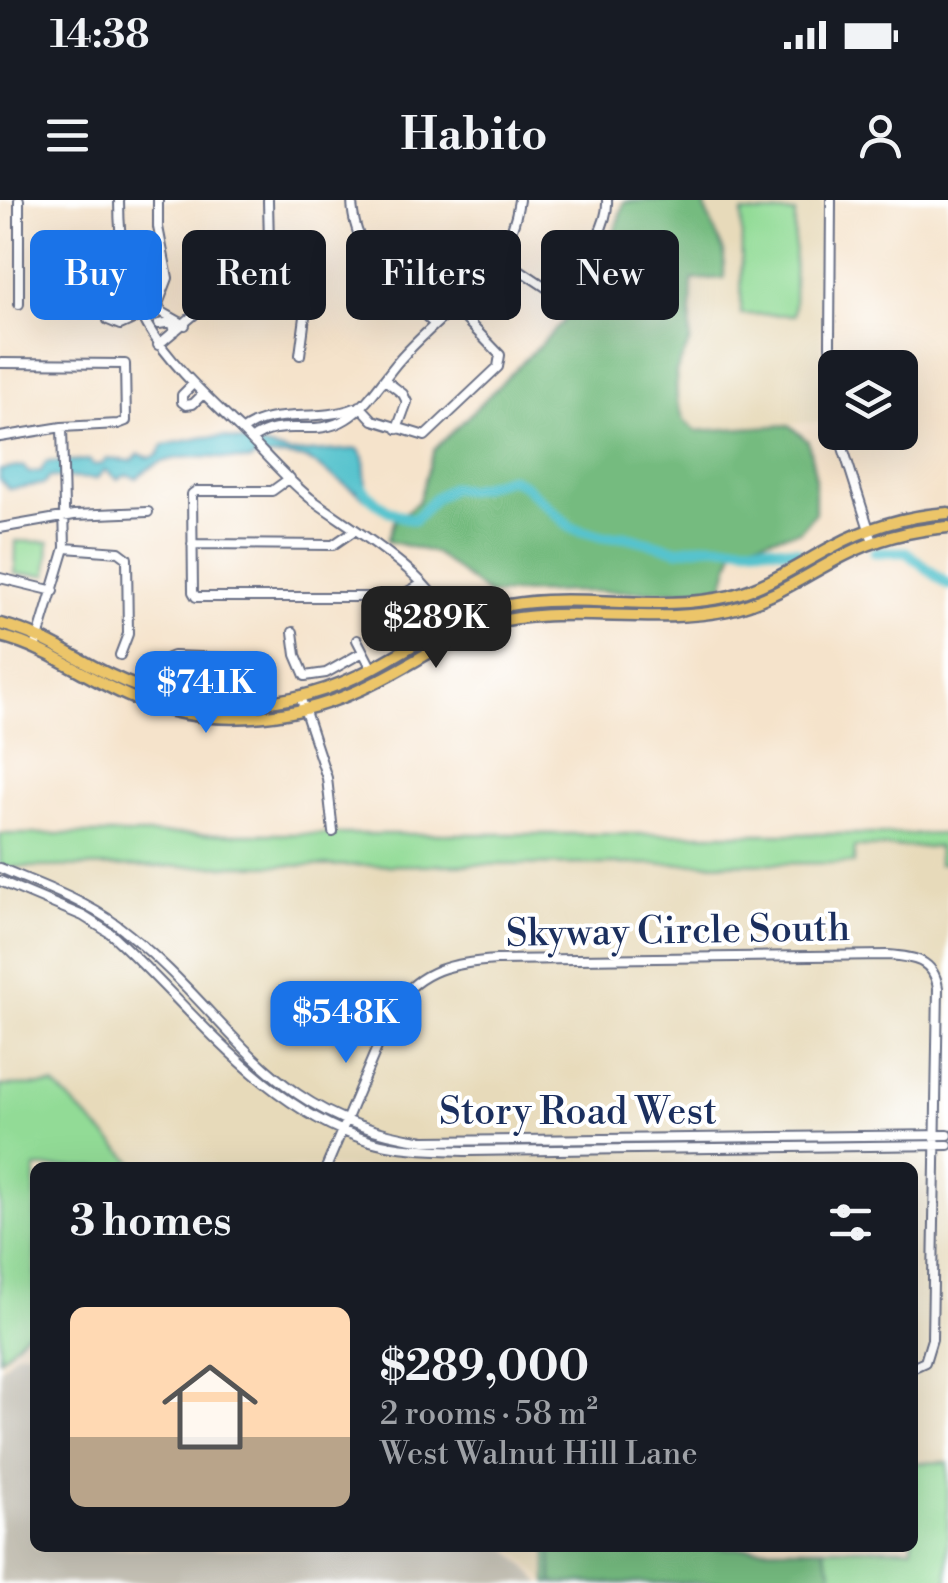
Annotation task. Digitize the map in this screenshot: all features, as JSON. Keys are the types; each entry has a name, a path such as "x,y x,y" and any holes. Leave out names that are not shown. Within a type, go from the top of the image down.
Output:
{"main road":[{"path":"0,624 154,692 235,704 300,696 372,668 446,627 504,606 535,602 666,604 717,598 760,587 868,530 902,520 948,514"},
{"path":"0,636 38,643 107,687 158,707 236,717 305,709 356,692 469,630 510,617 715,612 744,606 789,589 873,542 948,526"},
{"path":"796,568 802,581"},
{"path":"784,576 789,589"},
{"path":"107,687 116,685 143,696 154,692"}],"street":[{"path":"18,304 19,200"},
{"path":"119,200 120,230"},
{"path":"158,200 158,227 168,278 158,304 162,312 185,325"},
{"path":"268,200 269,230"},
{"path":"352,200 352,222 362,248 434,324"},
{"path":"513,230 519,200"},
{"path":"521,271 553,292 565,288 599,231 607,200"},
{"path":"830,350 832,200"},
{"path":"280,251 298,252 312,269 304,276 286,279 280,251"},
{"path":"150,330 167,315"},
{"path":"144,320 158,345 193,384 306,495 438,598 451,639"},
{"path":"158,345 190,320"},
{"path":"300,355 305,320"},
{"path":"251,440 274,427 332,426 348,418 438,320"},
{"path":"360,406 374,420 419,436 430,434 498,366 500,356 495,346 468,320"},
{"path":"159,324 172,322 175,331"},
{"path":"0,363 124,364 126,421 0,437"},
{"path":"385,380 407,402 398,429"},
{"path":"193,384 182,395 186,406 204,394"},
{"path":"242,430 264,419 322,418 360,406"},
{"path":"38,643 66,548 62,427"},
{"path":"844,450 873,542"},
{"path":"290,478 272,491 192,494 196,596 398,598 424,587"},
{"path":"0,528 148,512"},
{"path":"192,544 333,545 355,530"},
{"path":"66,548 119,552 127,558 128,634 120,656"},
{"path":"0,578 54,591"},
{"path":"293,632 305,676 326,673 363,652"},
{"path":"358,640 372,668"},
{"path":"164,677 168,658 172,656 230,658 234,662 236,717"},
{"path":"300,696 327,778 333,832"},
{"name":"Story Road West","path":"0,868 90,906 119,927 280,1082 314,1106 402,1138 548,1150 935,1140 948,1135"},
{"name":"Story Road West","path":"0,881 83,916 110,933 279,1097 340,1130 373,1142 414,1149 544,1140 935,1140 948,1145"},
{"name":"Skyway Circle South","path":"328,1162 395,1005 407,989 442,967 496,960 888,955 921,960 936,978 935,1140 931,1348 926,1362 918,1365"},
{"path":"544,1140 548,1150"}],"shaded area":[{"path":"707,200 822,200 818,422 696,431 684,420 677,401 676,372 690,341 692,279 723,278 724,252 705,209"},
{"path":"854,847 938,847 939,864 948,864 948,1462 918,1463 918,1162 133,1162 54,1085 0,1086 0,867 853,863"},
{"path":"30,1351 30,1552 511,1552 542,1583 0,1583 0,1368 17,1352"},
{"path":"516,1552 547,1552 547,1583"}],"green space":[{"path":"707,200 705,209 724,252 724,278 692,280 690,341 676,372 677,401 684,420 696,431 789,425 808,441 815,474 815,513 800,531 735,546 722,590 489,595 435,553 387,541 394,521 418,502 434,450 564,320 679,320 679,230 615,230 624,202"},
{"path":"742,213 795,213 794,315 741,314"},
{"path":"16,541 49,542 47,575 15,574"},
{"path":"0,834 948,834 948,864 938,864 938,847 855,847 854,863 7,867 0,865"},
{"path":"54,1085 133,1162 30,1162 30,1329 0,1359 0,1086"},
{"path":"948,1462 948,1583 547,1583 547,1552 918,1552 918,1463"},
{"path":"551,1552 824,1552 832,1572 823,1583 552,1583"}],"water":[{"path":"224,437 291,453 358,449 364,457 366,488 357,490 384,503 381,509 307,459 283,456 249,461 190,457 162,462 137,478 127,475 117,479 105,470 96,479 49,477 44,484 9,489 0,480 0,470 23,466 29,473 41,471 46,462 89,460 93,465 107,459 132,461 139,454 150,458 158,455 163,445"}],"waterway":[{"path":"353,476 379,504 414,520 451,488 468,490 510,478 524,485 572,528 603,537 624,536 678,550 708,545 797,551"},
{"path":"875,552 906,552 948,585"}]}
